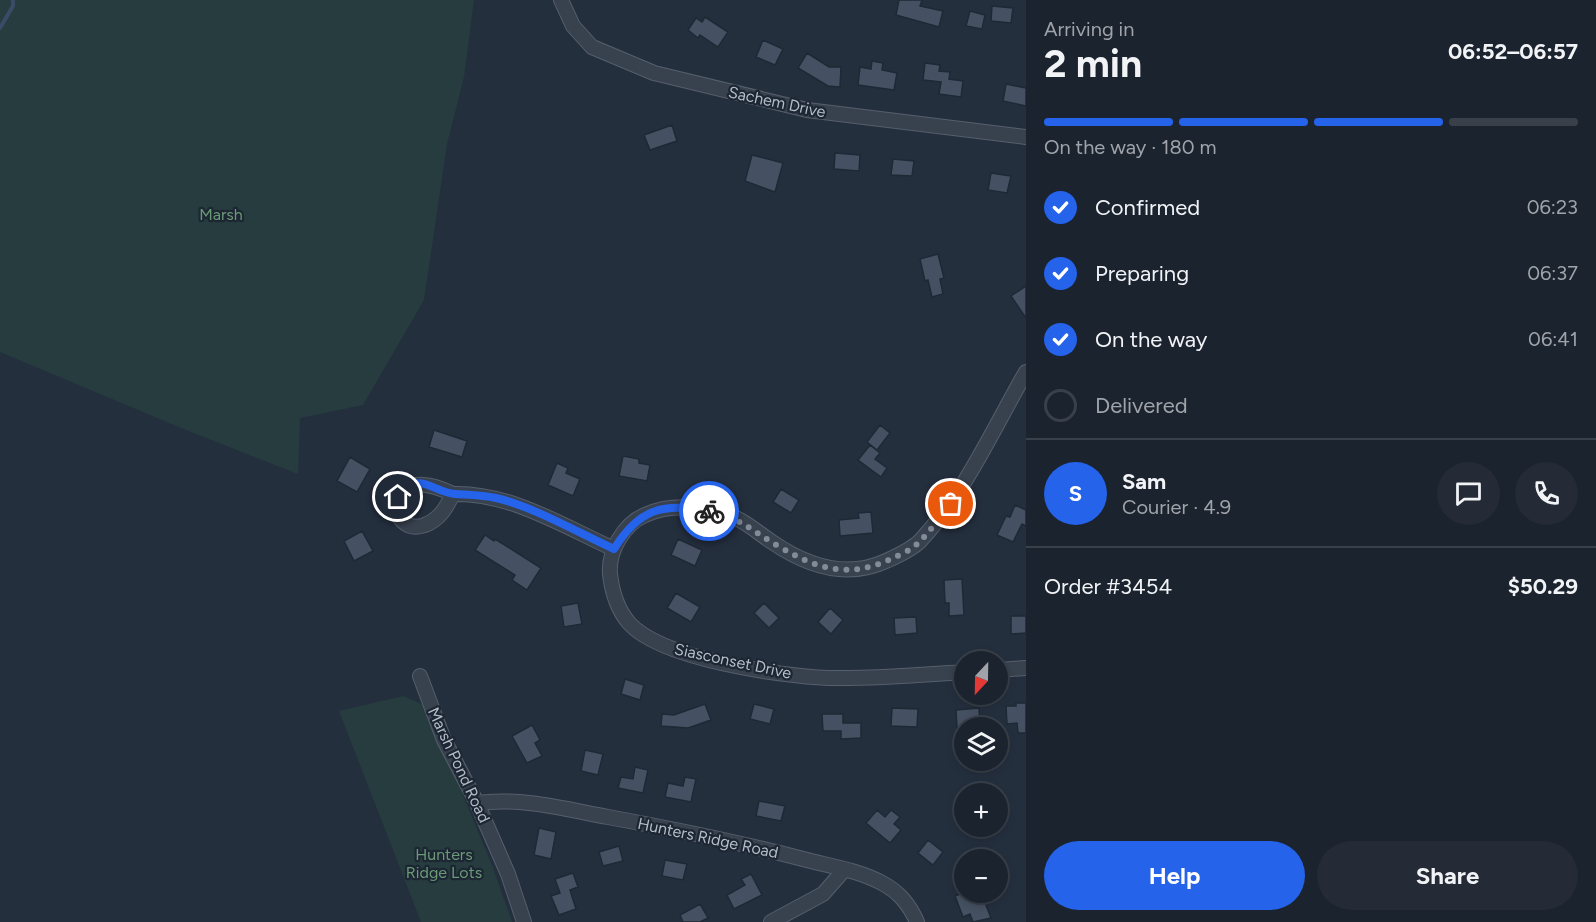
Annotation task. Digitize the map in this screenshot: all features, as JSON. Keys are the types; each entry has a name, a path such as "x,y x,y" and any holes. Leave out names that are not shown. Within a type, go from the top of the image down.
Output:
{"street":[{"name":"Sachem Drive","path":"561,0 573,26 592,47 654,73 807,110 1026,137"},
{"path":"453,494 498,499 614,549 634,522 646,514 683,506 717,512 738,519 776,545 818,565 841,571 871,568 918,543 951,504 1026,372"},
{"name":"Siasconset Drive","path":"614,549 610,568 612,591 628,622 654,642 676,651 763,670 826,678 954,672"},
{"path":"1008,669 1026,668"},
{"name":"Marsh Pond Road","path":"420,676 444,740 477,803 508,874 524,922"},
{"name":"Hunters Ridge Road","path":"477,803 491,801 536,804 752,846 844,870 880,881 898,893 909,906 917,922"},
{"path":"771,922 823,894 844,870"}],"green space":[{"name":"Marsh","path":"0,0 474,0 464,77 447,144 424,300 363,405 300,418 298,474 0,352"},
{"name":"Hunters Ridge Lots","path":"403,696 422,704 427,709 492,865 512,922 421,922 339,711"}],"building":[{"path":"899,0 922,0 920,6 943,11 939,27 896,15"},
{"path":"992,6 1013,8 1011,23 991,21"},
{"path":"970,11 985,15 982,29 966,26"},
{"path":"705,17 728,32 718,47 700,35 698,38 688,30 696,18 702,22"},
{"path":"763,40 783,49 775,65 756,57"},
{"path":"807,53 829,67 841,67 840,87 828,86 798,68"},
{"path":"872,61 883,63 882,70 897,73 894,90 858,85 860,67 871,69"},
{"path":"925,63 940,65 939,71 950,72 949,79 963,81 961,97 939,94 941,82 923,80"},
{"path":"1006,84 1026,88 1026,106 1003,101"},
{"path":"672,125 677,141 650,150 644,135"},
{"path":"835,153 860,155 859,171 834,169"},
{"path":"752,155 783,163 775,192 745,181"},
{"path":"893,159 914,161 912,176 891,175"},
{"path":"991,173 1011,176 1007,193 988,190"},
{"path":"938,254 944,278 940,279 943,294 932,297 928,280 925,281 920,259"},
{"path":"1026,286 1026,318 1011,296"},
{"path":"880,425 890,433 877,450 867,442"},
{"path":"434,430 467,441 462,457 429,447"},
{"path":"870,445 880,453 875,459 887,468 881,477 858,460"},
{"path":"623,456 639,459 639,463 650,465 647,481 619,476"},
{"path":"350,457 370,469 357,492 337,481"},
{"path":"557,463 568,468 566,473 580,479 573,496 548,485"},
{"path":"781,489 799,500 791,513 773,502"},
{"path":"1015,505 1026,510 1026,526 1022,524 1013,542 997,535 1006,516 1010,517"},
{"path":"871,512 873,533 840,536 839,520 859,518 858,513"},
{"path":"362,531 373,551 354,561 344,541"},
{"path":"485,535 541,568 527,590 512,580 515,575 475,550"},
{"path":"678,539 702,550 695,566 671,555"},
{"path":"962,579 964,615 949,616 949,603 945,603 944,580"},
{"path":"676,593 700,607 691,622 667,608"},
{"path":"578,603 582,624 564,627 561,606"},
{"path":"764,603 779,618 769,628 754,613"},
{"path":"830,608 843,620 831,634 818,622"},
{"path":"1011,616 1026,616 1026,633 1011,634"},
{"path":"916,617 917,633 895,635 894,618"},
{"path":"625,679 644,685 640,700 621,694"},
{"path":"1016,703 1026,703 1026,733 1018,733 1017,723 1008,724 1006,706 1016,706"},
{"path":"705,704 711,720 688,728 661,726 662,714 674,715"},
{"path":"754,704 774,709 770,724 750,719"},
{"path":"892,708 918,709 917,727 891,726"},
{"path":"979,708 979,717 956,717 956,710"},
{"path":"822,714 843,714 843,723 861,723 861,738 841,739 841,731 823,731"},
{"path":"532,725 540,740 535,743 542,756 527,763 512,736"},
{"path":"585,750 603,754 598,775 581,771"},
{"path":"635,767 648,770 643,793 618,788 621,777 633,779"},
{"path":"685,777 696,779 691,802 665,797 668,783 683,786"},
{"path":"759,801 785,806 781,821 756,816"},
{"path":"877,810 885,817 891,810 900,817 894,824 901,830 890,843 866,823"},
{"path":"539,828 556,832 551,859 534,855"},
{"path":"928,840 943,852 933,865 918,853"},
{"path":"619,846 623,861 603,866 599,852"},
{"path":"665,860 687,864 683,880 662,876"},
{"path":"573,873 578,887 570,890 576,909 559,915 551,896 560,893 555,879"},
{"path":"751,874 762,895 734,909 727,895 745,885 741,879"},
{"path":"958,903 985,903 991,918 973,922 970,914 963,917"},
{"path":"700,904 708,918 700,922 683,922 680,915"}],"waterway":[{"path":"0,28 13,6 13,0"}],"way so far":[{"path":"709,511 738,519 793,555 841,571 871,568 899,555 918,543 951,504"}],"route":[{"path":"398,497 404,489 420,483 435,486 453,494 498,499 614,549 623,534 634,522 646,514 683,506 709,511"}]}
